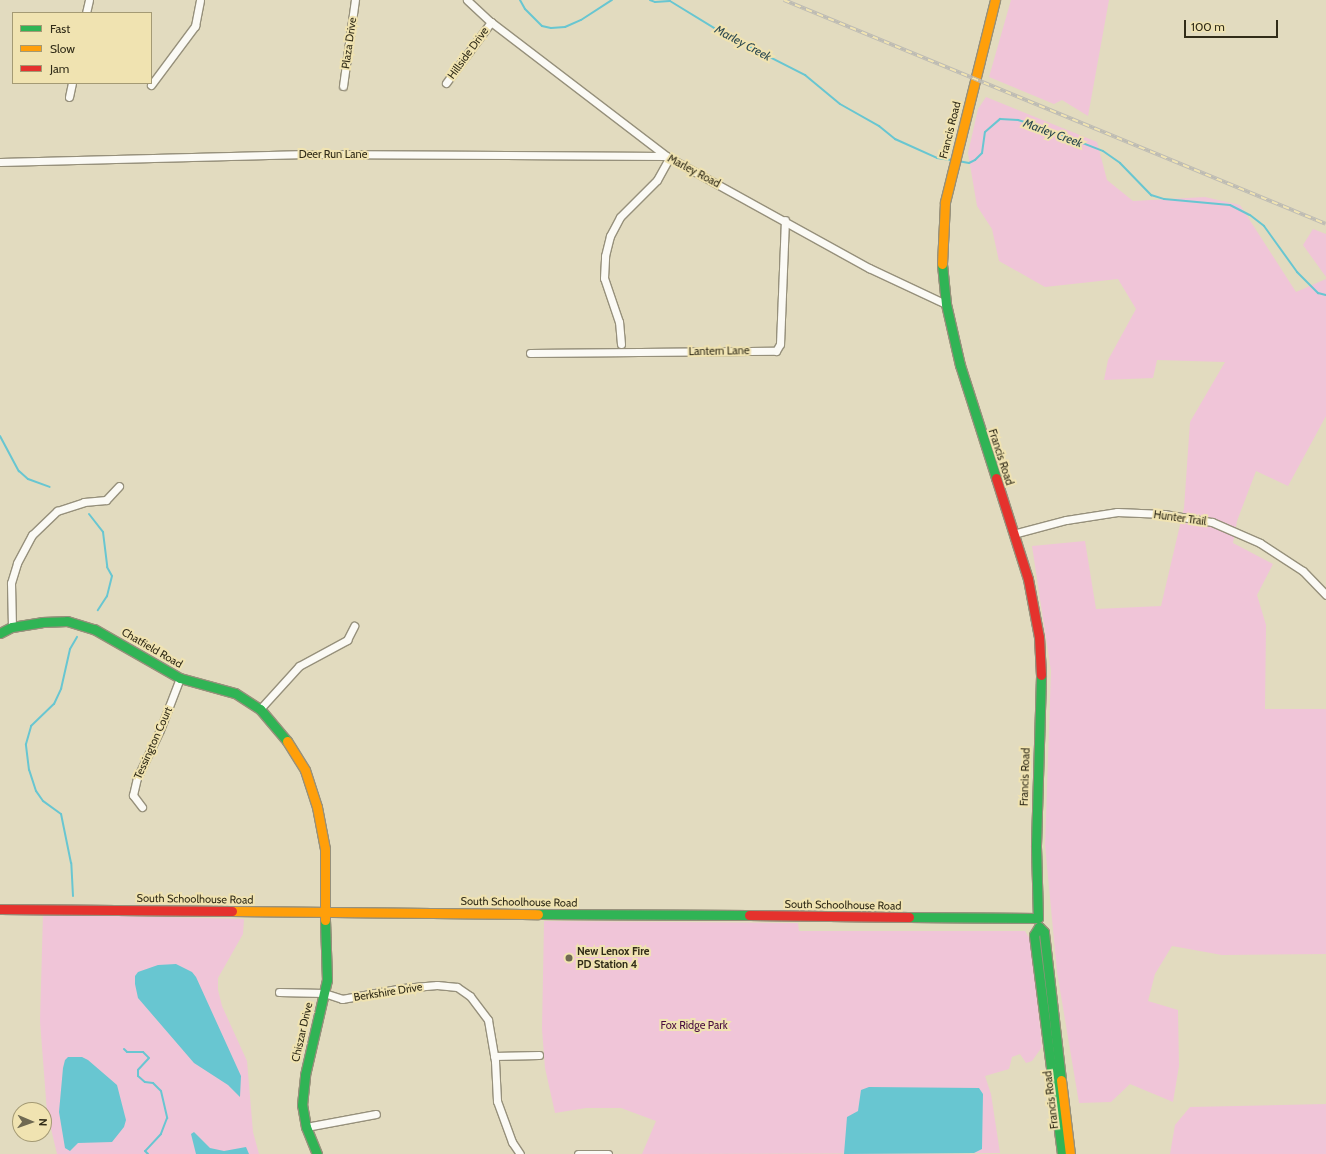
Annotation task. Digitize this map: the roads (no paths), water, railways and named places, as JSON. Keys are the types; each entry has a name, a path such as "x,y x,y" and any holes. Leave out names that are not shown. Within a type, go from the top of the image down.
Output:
{"street":[{"path":"86,12 89,0"},
{"path":"152,84 195,26 200,0"},
{"name":"Plaza Drive","path":"343,86 355,0"},
{"name":"Marley Road","path":"467,0 491,22 667,157 785,220 868,268 946,304"},
{"name":"Francis Road","path":"996,0 950,178 942,232 946,304 960,365 1014,534 1035,609 1041,666 1036,845 1039,922 1034,935 1062,1154"},
{"name":"Hillside Drive","path":"446,83 491,22"},
{"path":"69,97 72,84"},
{"name":"Deer Run Lane","path":"0,162 307,154 667,157"},
{"path":"621,344 619,322 604,278 604,256 610,236 620,217 657,180 667,157"},
{"name":"Lantern Lane","path":"530,354 776,351 780,344 785,220"},
{"path":"12,628 11,583 17,563 32,535 57,511 84,502 106,500 119,486"},
{"name":"Hunter Trail","path":"1014,534 1066,520 1117,512 1164,514 1212,522 1260,543 1303,571 1326,595"},
{"name":"Chatfield Road","path":"0,633 12,628 66,621 87,627 180,678 235,693 260,709 286,739 305,770 317,807 325,849 324,913"},
{"path":"260,709 299,666 347,640 354,626"},
{"name":"Tessington Court","path":"142,807 133,795 137,778 160,730 180,678"},
{"name":"South Schoolhouse Road","path":"0,908 1039,922"},
{"name":"Chiszar Drive","path":"317,1154 306,1127 302,1105 304,1075 327,980 327,938 324,913"},
{"name":"Francis Road","path":"1039,922 1044,932 1070,1154"},
{"name":"Berkshire Drive","path":"279,992 324,994 342,999 403,988 437,984 457,988 476,1000 488,1020 494,1056 497,1101 512,1142 520,1154"},
{"path":"494,1056 539,1055"},
{"path":"306,1127 376,1114"},
{"path":"578,1154 608,1154"}],"water":[{"path":"176,964 192,972 196,977 241,1076 240,1097 228,1085 194,1063 138,998 135,976 138,972 158,965"},
{"path":"68,1057 82,1057 88,1060 117,1085 126,1120 124,1127 112,1142 78,1143 70,1151 65,1148 59,1112 63,1068 65,1060"},
{"path":"869,1087 979,1088 983,1094 982,1149 974,1153 844,1154 847,1117 858,1111 861,1090"},
{"path":"194,1132 210,1148 224,1151 246,1147 249,1154 196,1154 191,1134"}],"waterway":[{"name":"Marley Creek","path":"520,0 525,9 542,26 551,28 565,27 581,20 612,0"},
{"name":"Marley Creek","path":"650,0 655,2 670,1 724,34 805,75 840,104 879,126 895,139 937,158 951,160"},
{"name":"Marley Creek","path":"958,161 969,163 975,160 982,153 985,132 1000,119 1018,120 1044,128 1103,151 1120,163 1151,195 1164,199 1230,205 1250,215 1264,226 1297,272 1318,293 1326,295"},
{"path":"0,436 19,471 28,479 50,487"},
{"path":"89,514 103,532 107,567 112,576 107,596 98,610"},
{"path":"73,896 71,863 61,814 43,801 36,791 29,770 26,744 31,726 54,704 61,689 70,649 77,637"},
{"path":"124,1049 127,1052 143,1052 149,1058 138,1070 138,1076 145,1082 153,1083 161,1091 167,1118 161,1134 145,1151 148,1154"}],"railway":[{"path":"784,0 1326,224"}],"place":[{"name":"New Lenox Fire PD Station 4","path":"569,958"}],"park label":[{"name":"Fox Ridge Park","path":"694,1025"}]}
